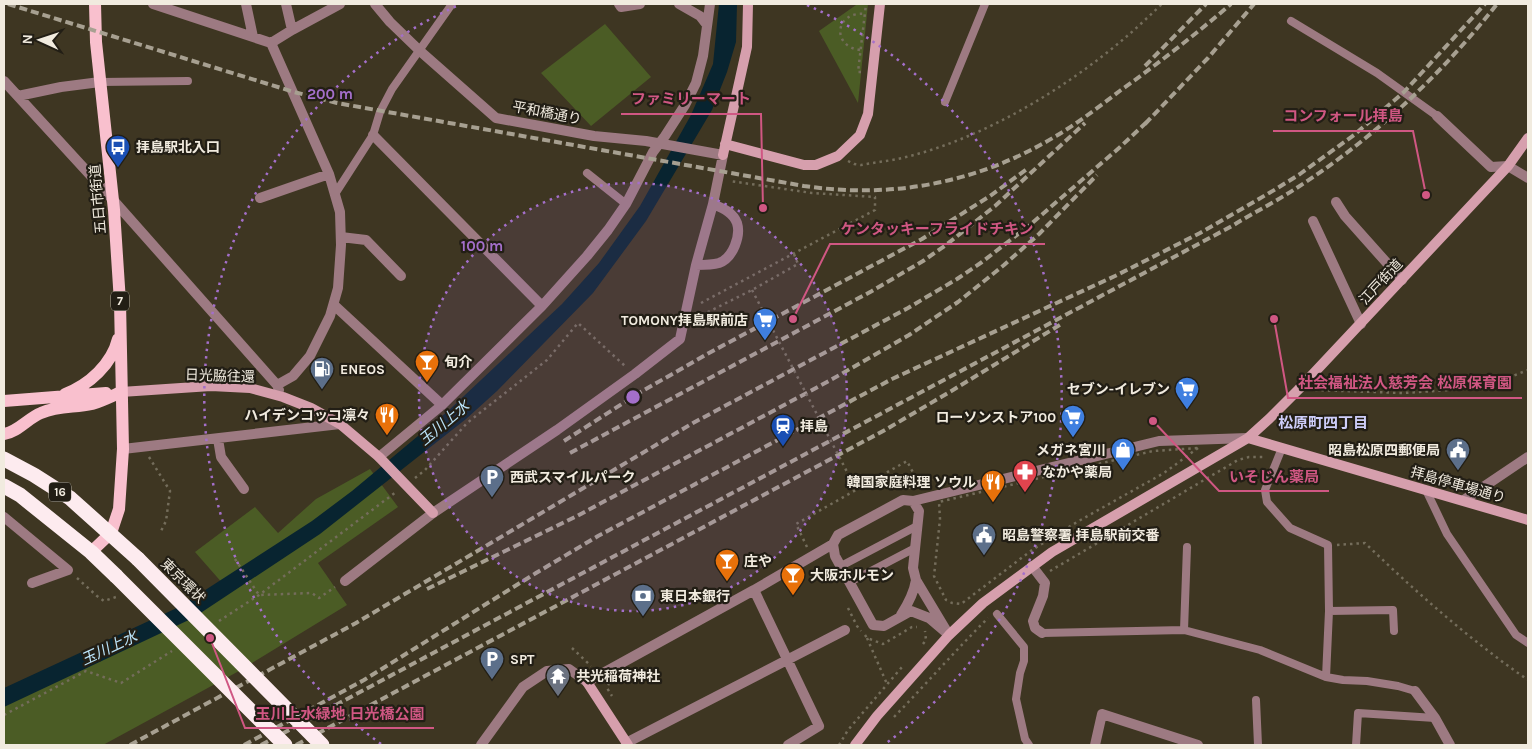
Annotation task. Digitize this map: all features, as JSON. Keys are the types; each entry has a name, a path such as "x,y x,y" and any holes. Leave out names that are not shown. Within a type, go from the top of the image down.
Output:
{"highway":[{"name":"東京環状","path":"4,458 70,498 111,533 322,745"},
{"name":"16","path":"4,486 20,495 91,552 284,745"}],"main road":[{"name":"五日市街道","path":"91,552 111,533 119,510 123,449 114,201 96,42 95,4"},
{"path":"53,398 77,389 98,373 116,348 120,331"},
{"path":"4,401 121,392"},
{"path":"4,434 56,407 91,404 121,392"}],"street":[{"path":"153,4 271,43 329,174 340,212 341,237 338,288 334,305 310,356 293,376 277,385"},
{"path":"246,4 253,37"},
{"path":"286,4 292,30"},
{"path":"271,43 340,4"},
{"name":"平和橋通り","path":"376,4 390,22 420,51 496,118 594,136 723,155"},
{"path":"619,4 621,7 640,4"},
{"path":"679,4 700,16 707,24"},
{"path":"382,460 542,306 587,256 626,204 653,152 664,145 665,136 685,105 696,83 703,56 710,4"},
{"path":"345,581 433,513 635,374 680,339 747,47 748,4"},
{"path":"725,144 804,166 816,165 838,156 860,135 868,114 880,4"},
{"path":"4,81 114,201 277,385 283,397"},
{"path":"18,96 61,86 100,82"},
{"path":"1437,116 1492,167 1508,166 1528,178"},
{"path":"373,135 542,306"},
{"name":"江戸街道","path":"855,745 877,716 949,635 984,603 1052,552 1248,438 1298,390 1361,324 1508,166 1528,138"},
{"path":"260,198 329,174"},
{"path":"1336,202 1345,216 1402,280"},
{"path":"696,265 719,263 729,257 737,241 736,222 726,209 712,204"},
{"path":"1314,220 1361,324"},
{"path":"341,237 366,240 401,276"},
{"path":"334,305 442,404"},
{"name":"日光脇往還","path":"121,392 221,387 250,388 283,397 311,408 340,424 382,460 402,482"},
{"path":"123,449 340,424"},
{"name":"拝島停車場通り","path":"833,544 838,534 903,500 913,501 1159,442 1248,438 1280,452 1464,500 1528,520"},
{"path":"218,439 221,457 244,489"},
{"path":"1464,500 1528,457"},
{"path":"402,482 433,513"},
{"path":"913,501 918,511 913,568 916,580 949,635"},
{"path":"4,517 68,570"},
{"path":"587,682 833,544 835,556 873,625 884,626 911,611 921,613 929,618 949,635"},
{"path":"1032,566 1044,583 1043,596 1033,621 1035,628 1042,632"},
{"path":"32,583 68,570"},
{"path":"901,616 909,604 916,580"},
{"path":"754,590 819,726 788,745"},
{"path":"481,745 523,686 547,670 569,669 587,682 627,744 845,630"},
{"path":"1415,691 1435,718 1450,745"},
{"path":"1095,745 1102,714 1198,745"}],"lane":[{"path":"335,194 373,135 380,112 392,88 452,4"},
{"path":"945,102 985,4"},
{"path":"1291,21 1372,69 1437,116"},
{"path":"100,82 188,81"},
{"path":"587,173 626,204"},
{"path":"1280,452 1265,490 1267,502 1290,528 1328,545 1329,611 1326,677"},
{"path":"1426,490 1447,534 1516,635 1528,643"},
{"path":"841,566 917,526"},
{"path":"1184,630 1187,547"},
{"path":"850,582 915,548"},
{"path":"1329,611 1393,610 1394,631"},
{"path":"995,613 1024,647 1024,661 1016,699 1025,739 1029,745"},
{"path":"1042,632 1184,630 1260,650 1326,677 1398,686 1415,691"},
{"path":"1256,700 1258,745"},
{"path":"1356,745 1358,713 1435,718"}],"path":[{"path":"838,156 854,164 861,165 906,157 981,130 1014,114 1087,67 1126,38 1162,4"},
{"path":"860,50 851,49 846,44 841,38 840,27 850,15 856,13 865,14"},
{"path":"699,297 697,305 875,210 876,197 812,193 727,180"},
{"path":"702,316 798,264 794,254"},
{"path":"752,290 856,489"},
{"path":"692,320 694,313"},
{"path":"402,482 425,470 467,423 546,360 578,323 635,374"},
{"path":"765,330 771,327"},
{"path":"1298,390 1403,393 1450,390 1500,380 1528,370"},
{"path":"815,428 823,424"},
{"path":"143,447 170,491 166,522 161,531"},
{"path":"1198,448 1164,473 1032,550 960,604 946,600 934,576 940,519 939,502 1153,451 1198,448"},
{"path":"1041,578 1058,566 1238,460 1280,452"},
{"path":"809,551 796,524 907,462 919,484"},
{"path":"1328,545 1365,544 1401,578 1495,657 1528,680"},
{"path":"235,560 259,595 312,593 319,598 345,581"},
{"path":"68,570 104,601 116,597"},
{"path":"894,717 942,668 960,646 995,613"},
{"path":"867,638 887,684"}],"green space":[{"path":"856,4 868,4 858,103 819,31"},
{"path":"605,24 651,77 591,126 541,73"},
{"path":"370,469 398,507 318,563 347,605 239,671 103,745 4,745 4,706 224,585 195,552 255,507 278,533 316,499"}],"water":[{"name":"玉川上水","path":"719,4 737,4 736,42 712,110 646,221 593,293 497,391 466,419 320,534 193,618 4,707 4,688 179,607 312,521 352,491 448,411 562,304 599,263 640,206 691,115 713,64"}],"railway":[{"path":"8,4 294,92 337,103 804,186 837,190 902,188 934,183 965,176 1026,152 1056,136 1089,114 1177,48 1231,4"},
{"path":"1145,66 1206,4"},
{"path":"1145,124 1208,58 1254,4"},
{"path":"244,745 364,680 598,536 892,379 1115,276 1200,233 1276,189 1354,135 1404,92 1485,4"},
{"path":"261,745 1232,226 1280,198 1323,170 1378,128 1404,105 1453,56 1497,4"},
{"path":"130,745 356,623 693,423 908,308 957,279 1031,224 1150,119"},
{"path":"570,453 872,291 923,261 995,206 1085,123"},
{"path":"564,441 639,393 709,353 922,239 990,196 1027,169"},
{"path":"427,589 577,516 829,381 909,335 958,302 1004,265 1039,234 1097,175"},
{"path":"296,745 885,430 1063,323"}],"place":[{"name":"拝島駅北入口","path":"118,168"},
{"name":"コンフォール拝島","path":"1426,195"},
{"name":"ファミリーマート","path":"763,208"},
{"name":"ケンタッキーフライドチキン","path":"793,319"},
{"name":"社会福祉法人慈芳会 松原保育園","path":"1274,319"},
{"name":"TOMONY拝島駅前店","path":"765,341"},
{"name":"旬介","path":"427,383"},
{"name":"ENEOS","path":"322,390"},
{"name":"セブン-イレブン","path":"1187,410"},
{"name":"いそじん薬局","path":"1153,421"},
{"name":"ハイデンコッコ凛々","path":"387,436"},
{"name":"ローソンストア100","path":"1073,438"},
{"name":"拝島","path":"783,447"},
{"name":"メガネ宮川","path":"1123,471"},
{"name":"昭島松原四郵便局","path":"1458,471"},
{"name":"なかや薬局","path":"1025,493"},
{"name":"西武スマイルパーク","path":"492,498"},
{"name":"韓国家庭料理 ソウル","path":"993,503"},
{"name":"昭島警察署 拝島駅前交番","path":"984,556"},
{"name":"庄や","path":"727,582"},
{"name":"大阪ホルモン","path":"793,596"},
{"name":"東日本銀行","path":"643,617"},
{"name":"玉川上水緑地 日光橋公園","path":"210,638"},
{"name":"SPT","path":"492,680"},
{"name":"共光稲荷神社","path":"558,697"}],"district":[{"name":"松原町四丁目","path":"1323,423"}]}
